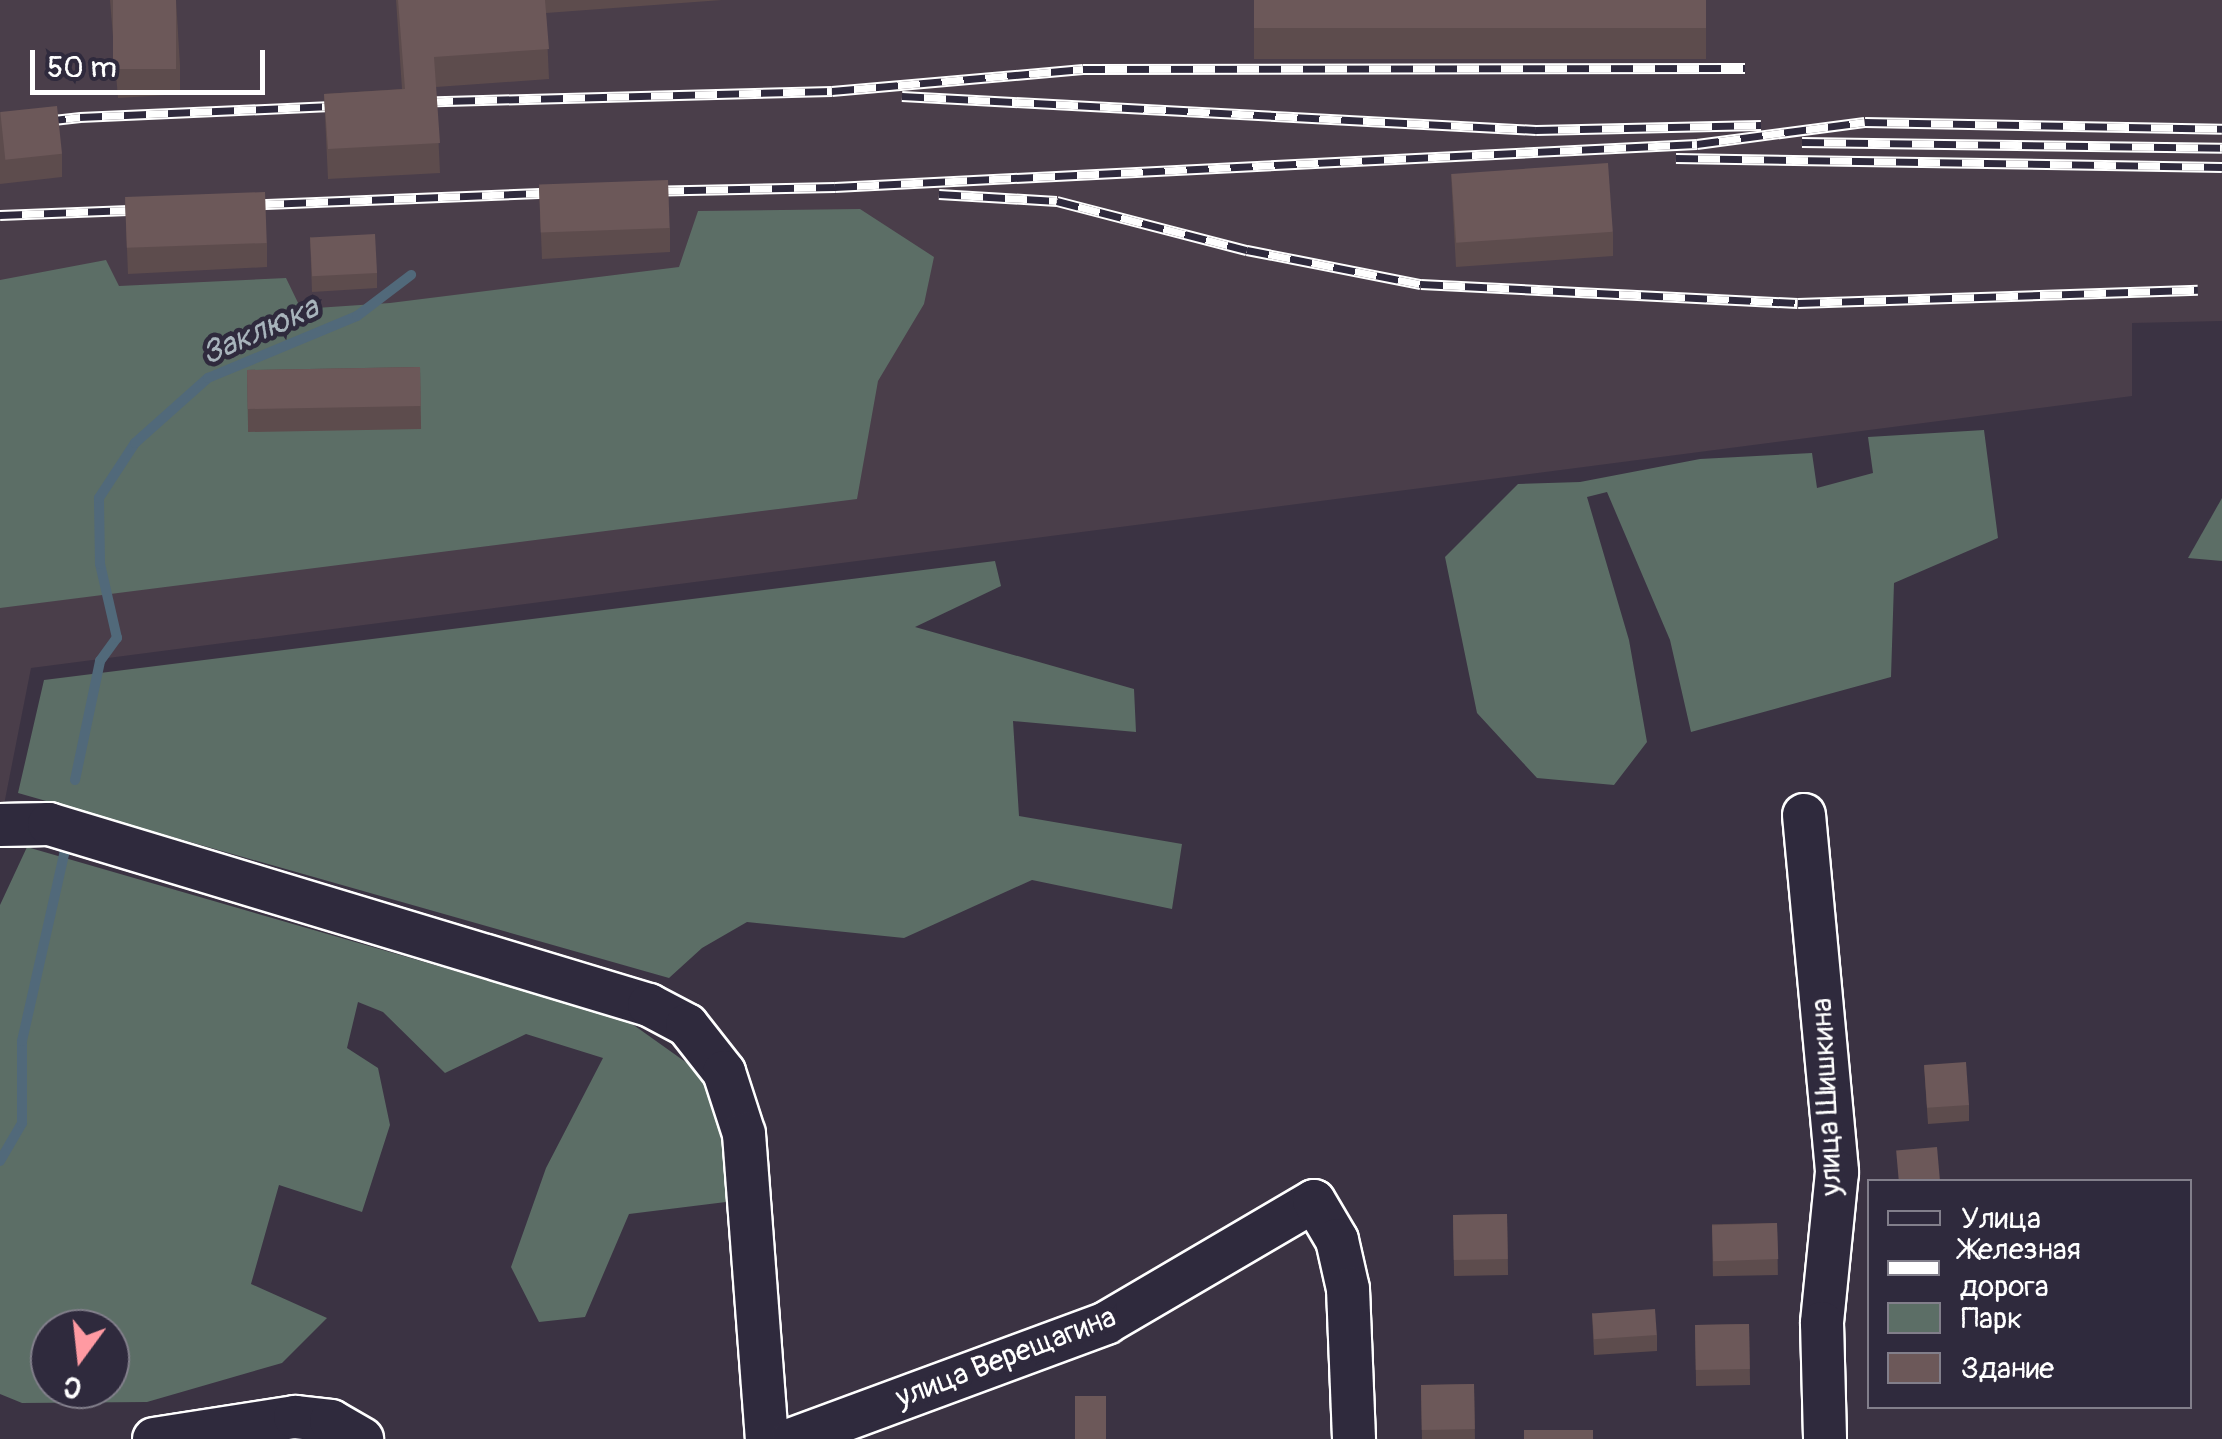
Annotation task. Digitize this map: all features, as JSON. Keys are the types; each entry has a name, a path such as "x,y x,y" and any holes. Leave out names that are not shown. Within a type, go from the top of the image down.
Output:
{"lane":[{"name":"улица Шишкина","path":"1804,815 1837,1172 1822,1324 1825,1439"},
{"path":"0,825 49,824 649,1005 687,1026 724,1072 744,1134 768,1439"},
{"name":"улица Верещагина","path":"793,1439 1106,1323 1314,1201 1337,1240 1348,1289 1354,1439"},
{"path":"154,1439 295,1417 331,1421 362,1439"}],"shaded area":[{"path":"0,0 2222,0 2222,321 2132,323 2132,396 31,668 0,825"}],"green space":[{"path":"860,209 934,257 924,304 878,381 857,499 0,608 0,280 106,260 119,286 286,278 301,309 390,303 679,267 698,211"},
{"path":"1984,430 1998,538 1894,583 1891,677 1691,732 1670,640 1607,492 1587,497 1629,640 1647,742 1614,785 1537,778 1477,713 1445,557 1518,484 1580,482 1700,459 1812,453 1817,488 1873,473 1868,437"},
{"path":"2222,498 2222,561 2188,558"},
{"path":"995,561 1001,586 915,627 1134,689 1136,732 1013,721 1019,816 1182,844 1172,909 1032,880 904,938 747,922 702,948 669,978 18,793 44,680"},
{"path":"27,847 628,1021 708,1078 734,1201 629,1214 585,1317 539,1322 511,1267 546,1168 603,1058 526,1034 445,1073 383,1012 358,1002 347,1048 378,1068 390,1125 362,1212 279,1185 251,1284 327,1318 282,1363 147,1402 130,1402 130,1309 30,1309 30,1403 0,1394 0,905"}],"building":[{"path":"113,0 176,0 176,69 113,69"},
{"path":"398,0 545,0 549,49 434,57 440,143 328,149 324,94 405,89"},
{"path":"1254,0 1706,0 1706,28 1254,28"},
{"path":"57,106 62,154 5,160 0,112"},
{"path":"1608,163 1613,232 1456,243 1451,174"},
{"path":"668,180 670,228 541,232 539,185"},
{"path":"265,192 267,243 127,248 125,197"},
{"path":"375,234 377,273 312,276 310,237"},
{"path":"420,367 421,406 248,409 247,370"},
{"path":"1966,1062 1969,1105 1927,1108 1924,1065"},
{"path":"1937,1147 1940,1179 1899,1179 1896,1151"},
{"path":"1507,1214 1508,1259 1454,1260 1453,1215"},
{"path":"1777,1223 1778,1259 1713,1261 1712,1225"},
{"path":"1655,1309 1657,1335 1594,1339 1592,1313"},
{"path":"1749,1324 1750,1369 1696,1370 1695,1325"},
{"path":"1474,1384 1475,1429 1422,1430 1421,1385"},
{"path":"1075,1396 1106,1396 1106,1439 1075,1439"},
{"path":"1524,1430 1593,1430 1593,1439 1524,1439"}],"waterway":[{"name":"Заклюка","path":"75,780 100,661 117,638 100,564 99,498 135,443 208,378 357,316 411,275"},
{"name":"Заклюка","path":"0,1161 22,1123 22,1041 67,841"}],"railway":[{"path":"409,102 832,91 1083,69 1745,68"},
{"path":"902,96 1536,130 1761,125"},
{"path":"0,126 80,117 354,105"},
{"path":"640,191 835,187 1697,144 1865,122 2222,129"},
{"path":"1802,142 2222,148"},
{"path":"1676,158 2222,167"},
{"path":"240,205 565,192"},
{"path":"939,194 1057,201 1247,250 1421,284 1798,303 2198,290"},
{"path":"0,215 155,209"}]}
